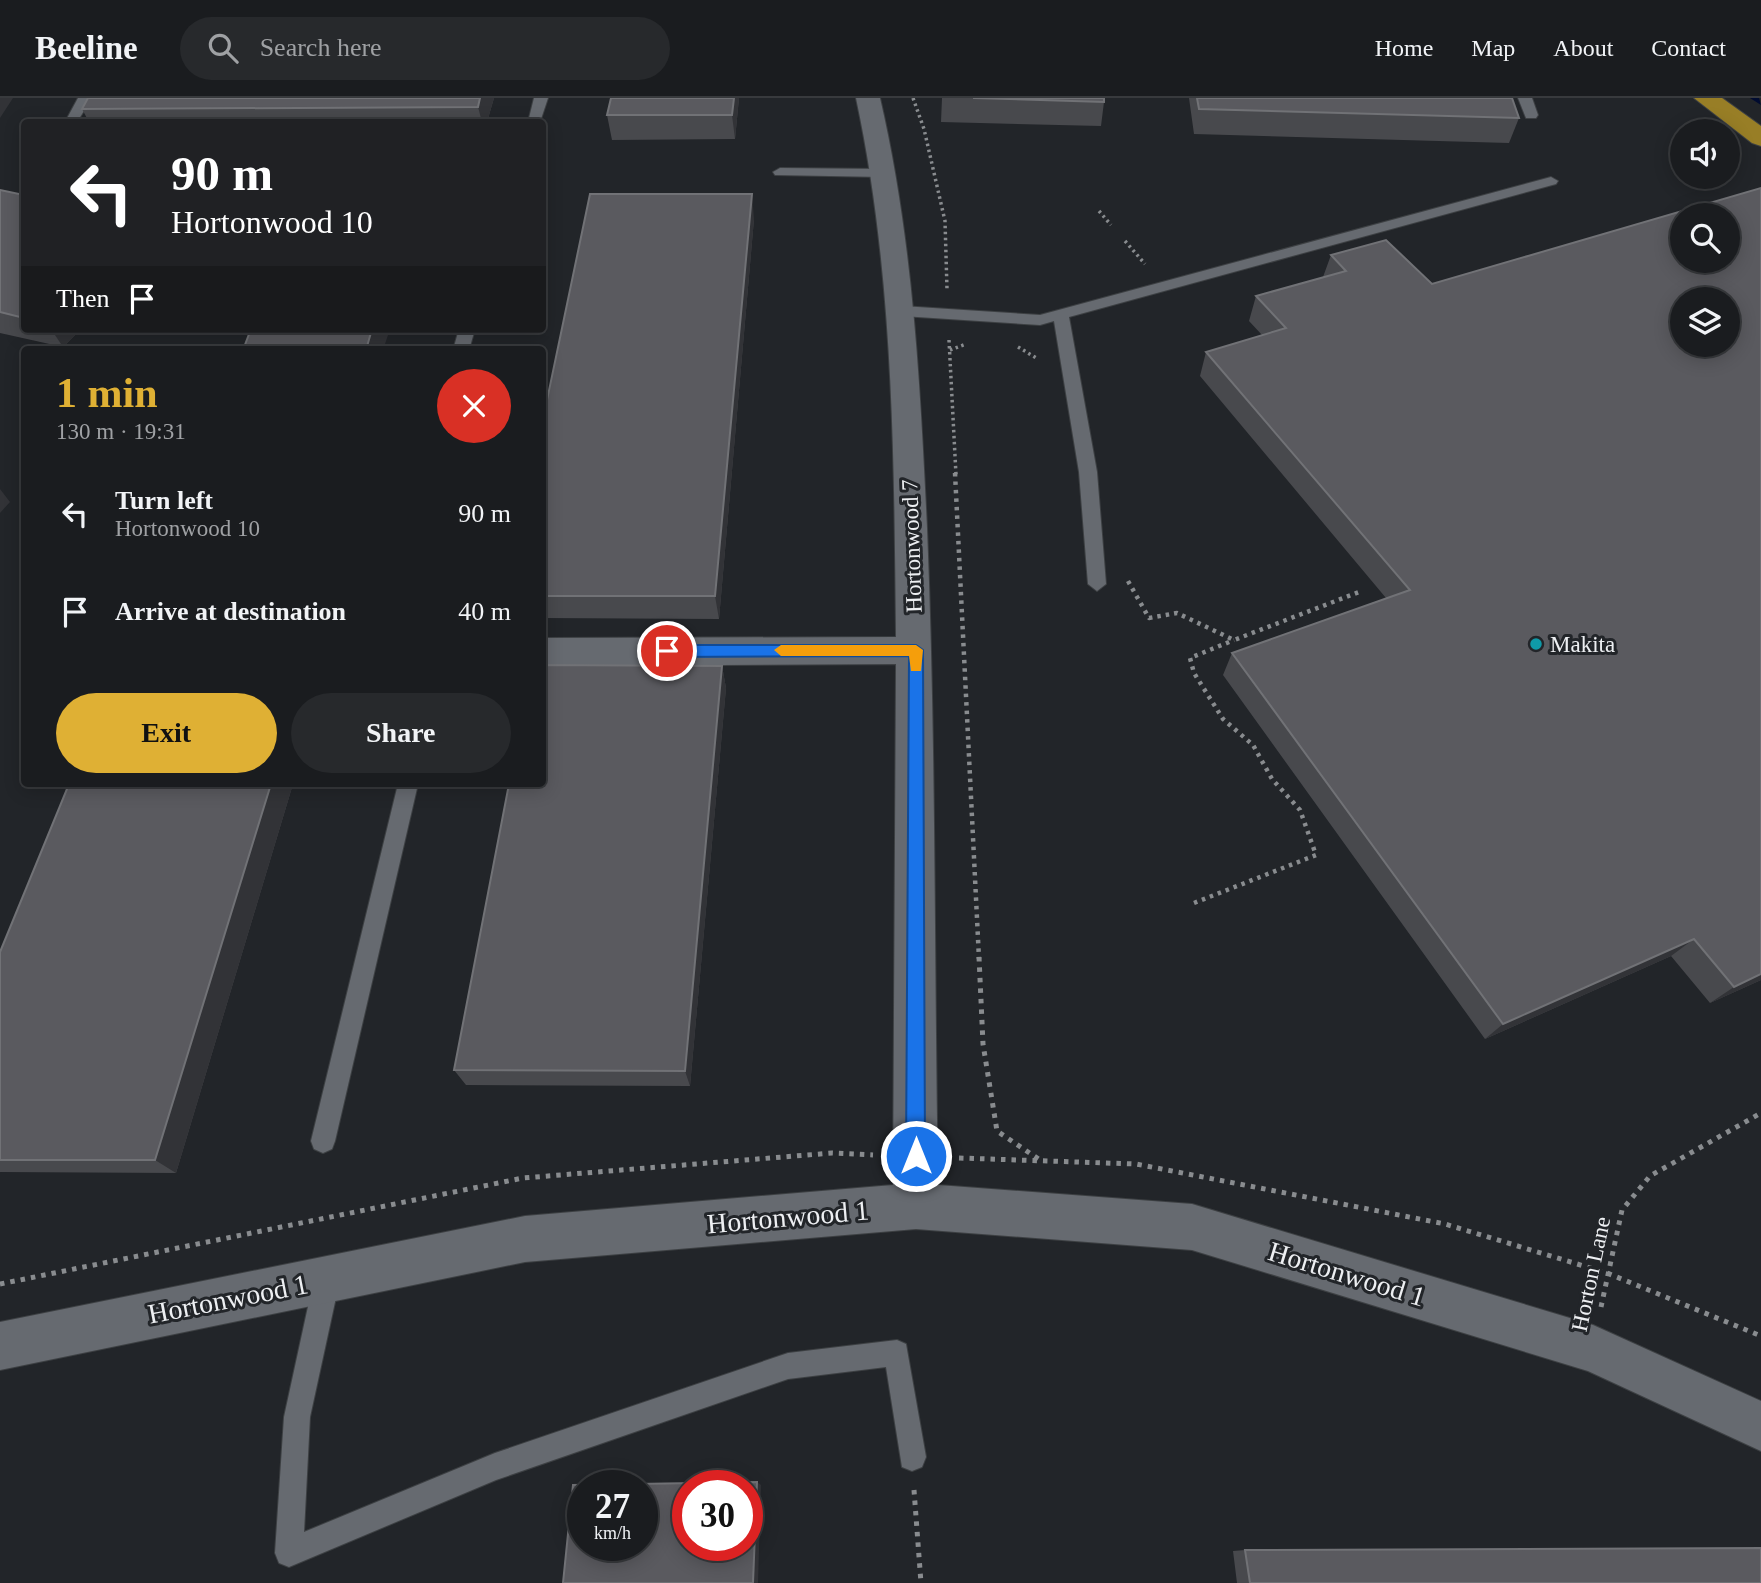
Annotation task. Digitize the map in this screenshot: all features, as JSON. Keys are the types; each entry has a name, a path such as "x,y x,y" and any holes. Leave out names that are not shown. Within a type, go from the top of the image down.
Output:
{"highway":[{"path":"1706,98 1761,138"}],"street":[{"name":"Hortonwood 7","path":"868,98 884,173 902,310 916,650 916,1206"},
{"path":"546,652 916,650"},
{"name":"Hortonwood 1","path":"0,1346 525,1239 916,1206 1192,1227 1593,1349 1761,1426"}],"lane":[{"path":"73,119 85,98"},
{"path":"535,119 541,98"},
{"path":"1525,98 1531,116"},
{"path":"780,172 884,173"},
{"path":"902,310 1040,320 1551,181"},
{"path":"1061,315 1088,472 1097,584"},
{"path":"323,1141 407,787"},
{"path":"327,1279 297,1417 289,1552 495,1467 788,1366 897,1353 912,1457"}],"path":[{"path":"913,98 924,129 945,221 983,1044 997,1131 1041,1160"},
{"path":"1099,211 1111,225"},
{"path":"1125,242 1144,264"},
{"path":"1012,342 1044,362"},
{"path":"950,350 967,343"},
{"path":"1124,574 1149,618 1177,613 1234,640"},
{"path":"1194,903 1316,855 1300,810 1272,779 1253,745 1223,719 1194,673 1190,658 1359,592"},
{"name":"Horton Lane","path":"1593,1349 1622,1210 1650,1176 1761,1113"},
{"path":"1607,1273 1761,1336"},
{"path":"912,1457 921,1583"}],"building":[{"path":"88,98 480,98 478,107 82,109"},
{"path":"611,98 734,98 732,115 607,115"},
{"path":"973,98 1104,98 1104,102"},
{"path":"1197,98 1512,98 1519,118 1199,109"},
{"name":"Makita","path":"1761,188 1761,974 1734,987 1694,939 1503,1024 1232,653 1410,590 1206,352 1286,328 1256,296 1346,271 1331,255 1386,240 1432,284 1670,215 1670,273 1740,273 1740,203 1710,203"},
{"path":"0,190 21,194 21,317 0,312"},
{"path":"590,194 752,194 715,596 546,596 546,405"},
{"path":"249,333 371,333 367,346 245,346"},
{"path":"546,665 722,666 685,1071 454,1070 508,787 546,787"},
{"path":"68,787 270,787 155,1160 0,1160 0,952"},
{"path":"672,1483 672,1561 754,1561 753,1583 563,1583 567,1544 567,1561 658,1561 658,1484"},
{"path":"1761,1548 1761,1583 1250,1583 1245,1550"}],"waterway":[{"path":"1754,98 1761,103"}],"slow traffic":[{"path":"781,650 916,650 916,667"}],"place":[{"name":"Makita","path":"1536,644"}],"route":[{"path":"667,651 916,650 916,1156"}]}
